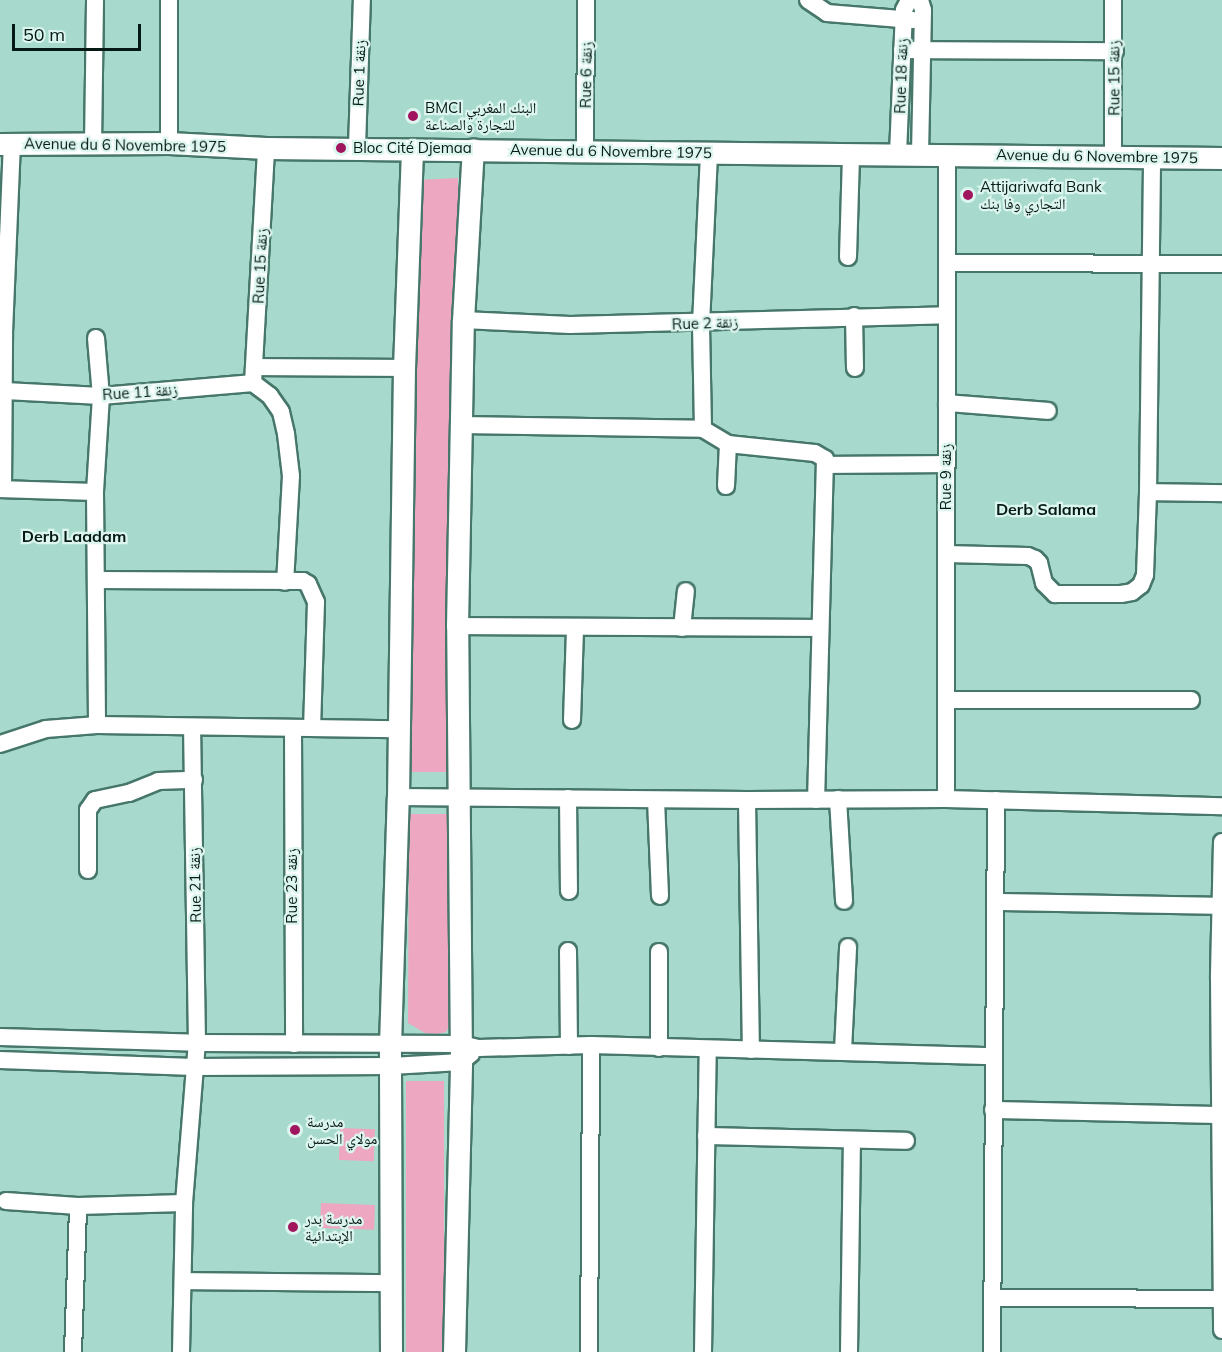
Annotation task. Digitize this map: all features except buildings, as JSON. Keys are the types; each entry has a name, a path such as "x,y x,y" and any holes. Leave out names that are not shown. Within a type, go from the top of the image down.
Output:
{"street":[{"path":"93,144 95,0"},
{"path":"169,143 170,0"},
{"name":"Rue 1 زنقة","path":"357,147 362,0"},
{"name":"Rue 6 زنقة","path":"585,150 586,0"},
{"path":"808,0 827,13 923,20"},
{"name":"Rue 18 زنقة","path":"898,154 904,10 909,0"},
{"name":"Rue 18 زنقة","path":"920,0 923,20 920,154"},
{"name":"Rue 15 زنقة","path":"1113,0 1113,156"},
{"path":"902,50 1114,51"},
{"name":"Avenue du 6 Novembre 1975","path":"6,144 169,143 266,148 357,147 1222,158"},
{"path":"6,144 2,333 5,392 1,489 95,492"},
{"name":"Rue 15 زنقة","path":"254,375 266,148"},
{"path":"391,1352 390,1045 398,796 397,729 404,368 412,149"},
{"path":"454,1352 467,1051 459,795 458,626 463,320 472,149"},
{"path":"703,429 701,324 709,152"},
{"path":"848,257 851,153"},
{"name":"Rue 9 زنقة","path":"946,799 947,154"},
{"path":"946,554 1028,556 1039,563 1044,583 1055,594 1132,592 1141,585 1145,575 1148,492 1152,157"},
{"path":"947,263 1222,264"},
{"name":"Rue 2 زنقة","path":"463,320 570,325 701,324 854,316 947,315"},
{"path":"854,316 855,368"},
{"path":"96,338 101,396 95,492 97,725"},
{"name":"Rue 11 زنقة","path":"5,392 101,396 254,375 404,368"},
{"path":"254,375 281,412 291,476 285,582"},
{"path":"947,403 1048,411"},
{"path":"461,425 703,429 728,444 815,453 825,459 816,800"},
{"path":"726,486 728,444"},
{"path":"826,465 946,464"},
{"path":"1148,492 1222,493"},
{"path":"96,580 303,581 309,584 316,602 312,727"},
{"path":"682,628 686,591"},
{"path":"458,626 820,628"},
{"path":"572,720 575,628"},
{"path":"946,700 1191,700"},
{"path":"0,744 46,729 97,725 397,729"},
{"name":"Rue 21 زنقة","path":"181,1352 184,1203 197,1043 192,727"},
{"name":"Rue 23 زنقة","path":"293,728 294,1044"},
{"path":"88,870 88,810 95,800 129,793 158,781 194,780"},
{"path":"398,796 459,795 656,800 946,799 1222,806"},
{"path":"568,798 569,891"},
{"path":"656,800 660,896"},
{"path":"747,800 751,1050"},
{"path":"838,800 844,901"},
{"path":"992,1352 996,800"},
{"path":"1222,842 1220,906 1222,1330"},
{"path":"995,902 1220,906"},
{"path":"843,1051 848,947"},
{"path":"568,951 568,1046"},
{"path":"658,1048 659,952"},
{"path":"0,1037 197,1043 390,1045 467,1051 591,1045 994,1056"},
{"path":"589,1352 591,1045"},
{"path":"703,1352 708,1049"},
{"path":"0,1060 194,1067 391,1066 467,1051"},
{"path":"993,1110 1220,1115"},
{"path":"706,1136 906,1141"},
{"path":"849,1352 852,1140"},
{"path":"6,1200 78,1206 184,1203"},
{"path":"73,1352 78,1206"},
{"path":"183,1281 391,1283"},
{"path":"992,1298 1222,1299"}],"shaded area":[{"path":"458,178 458,320 449,772 402,772 415,367 417,180"},
{"path":"409,814 454,814 451,1022 446,1032 437,1034 425,1033 408,1023"},
{"path":"406,1081 444,1081 444,1352 406,1352"},
{"path":"340,1128 375,1129 374,1161 339,1160"},
{"path":"321,1203 375,1205 374,1230 320,1228"}],"place":[{"name":"BMCI البنك المغربي للتجارة والصناعة","path":"413,116"},
{"name":"Bloc Cité Djemaa","path":"341,148"},
{"name":"Attijariwafa Bank التجاري وفا بنك","path":"968,195"},
{"name":"مدرسة مولاي الحسن","path":"295,1130"},
{"name":"مدرسة بدر الإبتدائية","path":"293,1227"}],"district":[{"name":"Derb Salama","path":"1046,509"},
{"name":"Derb Laadam","path":"74,536"}]}
